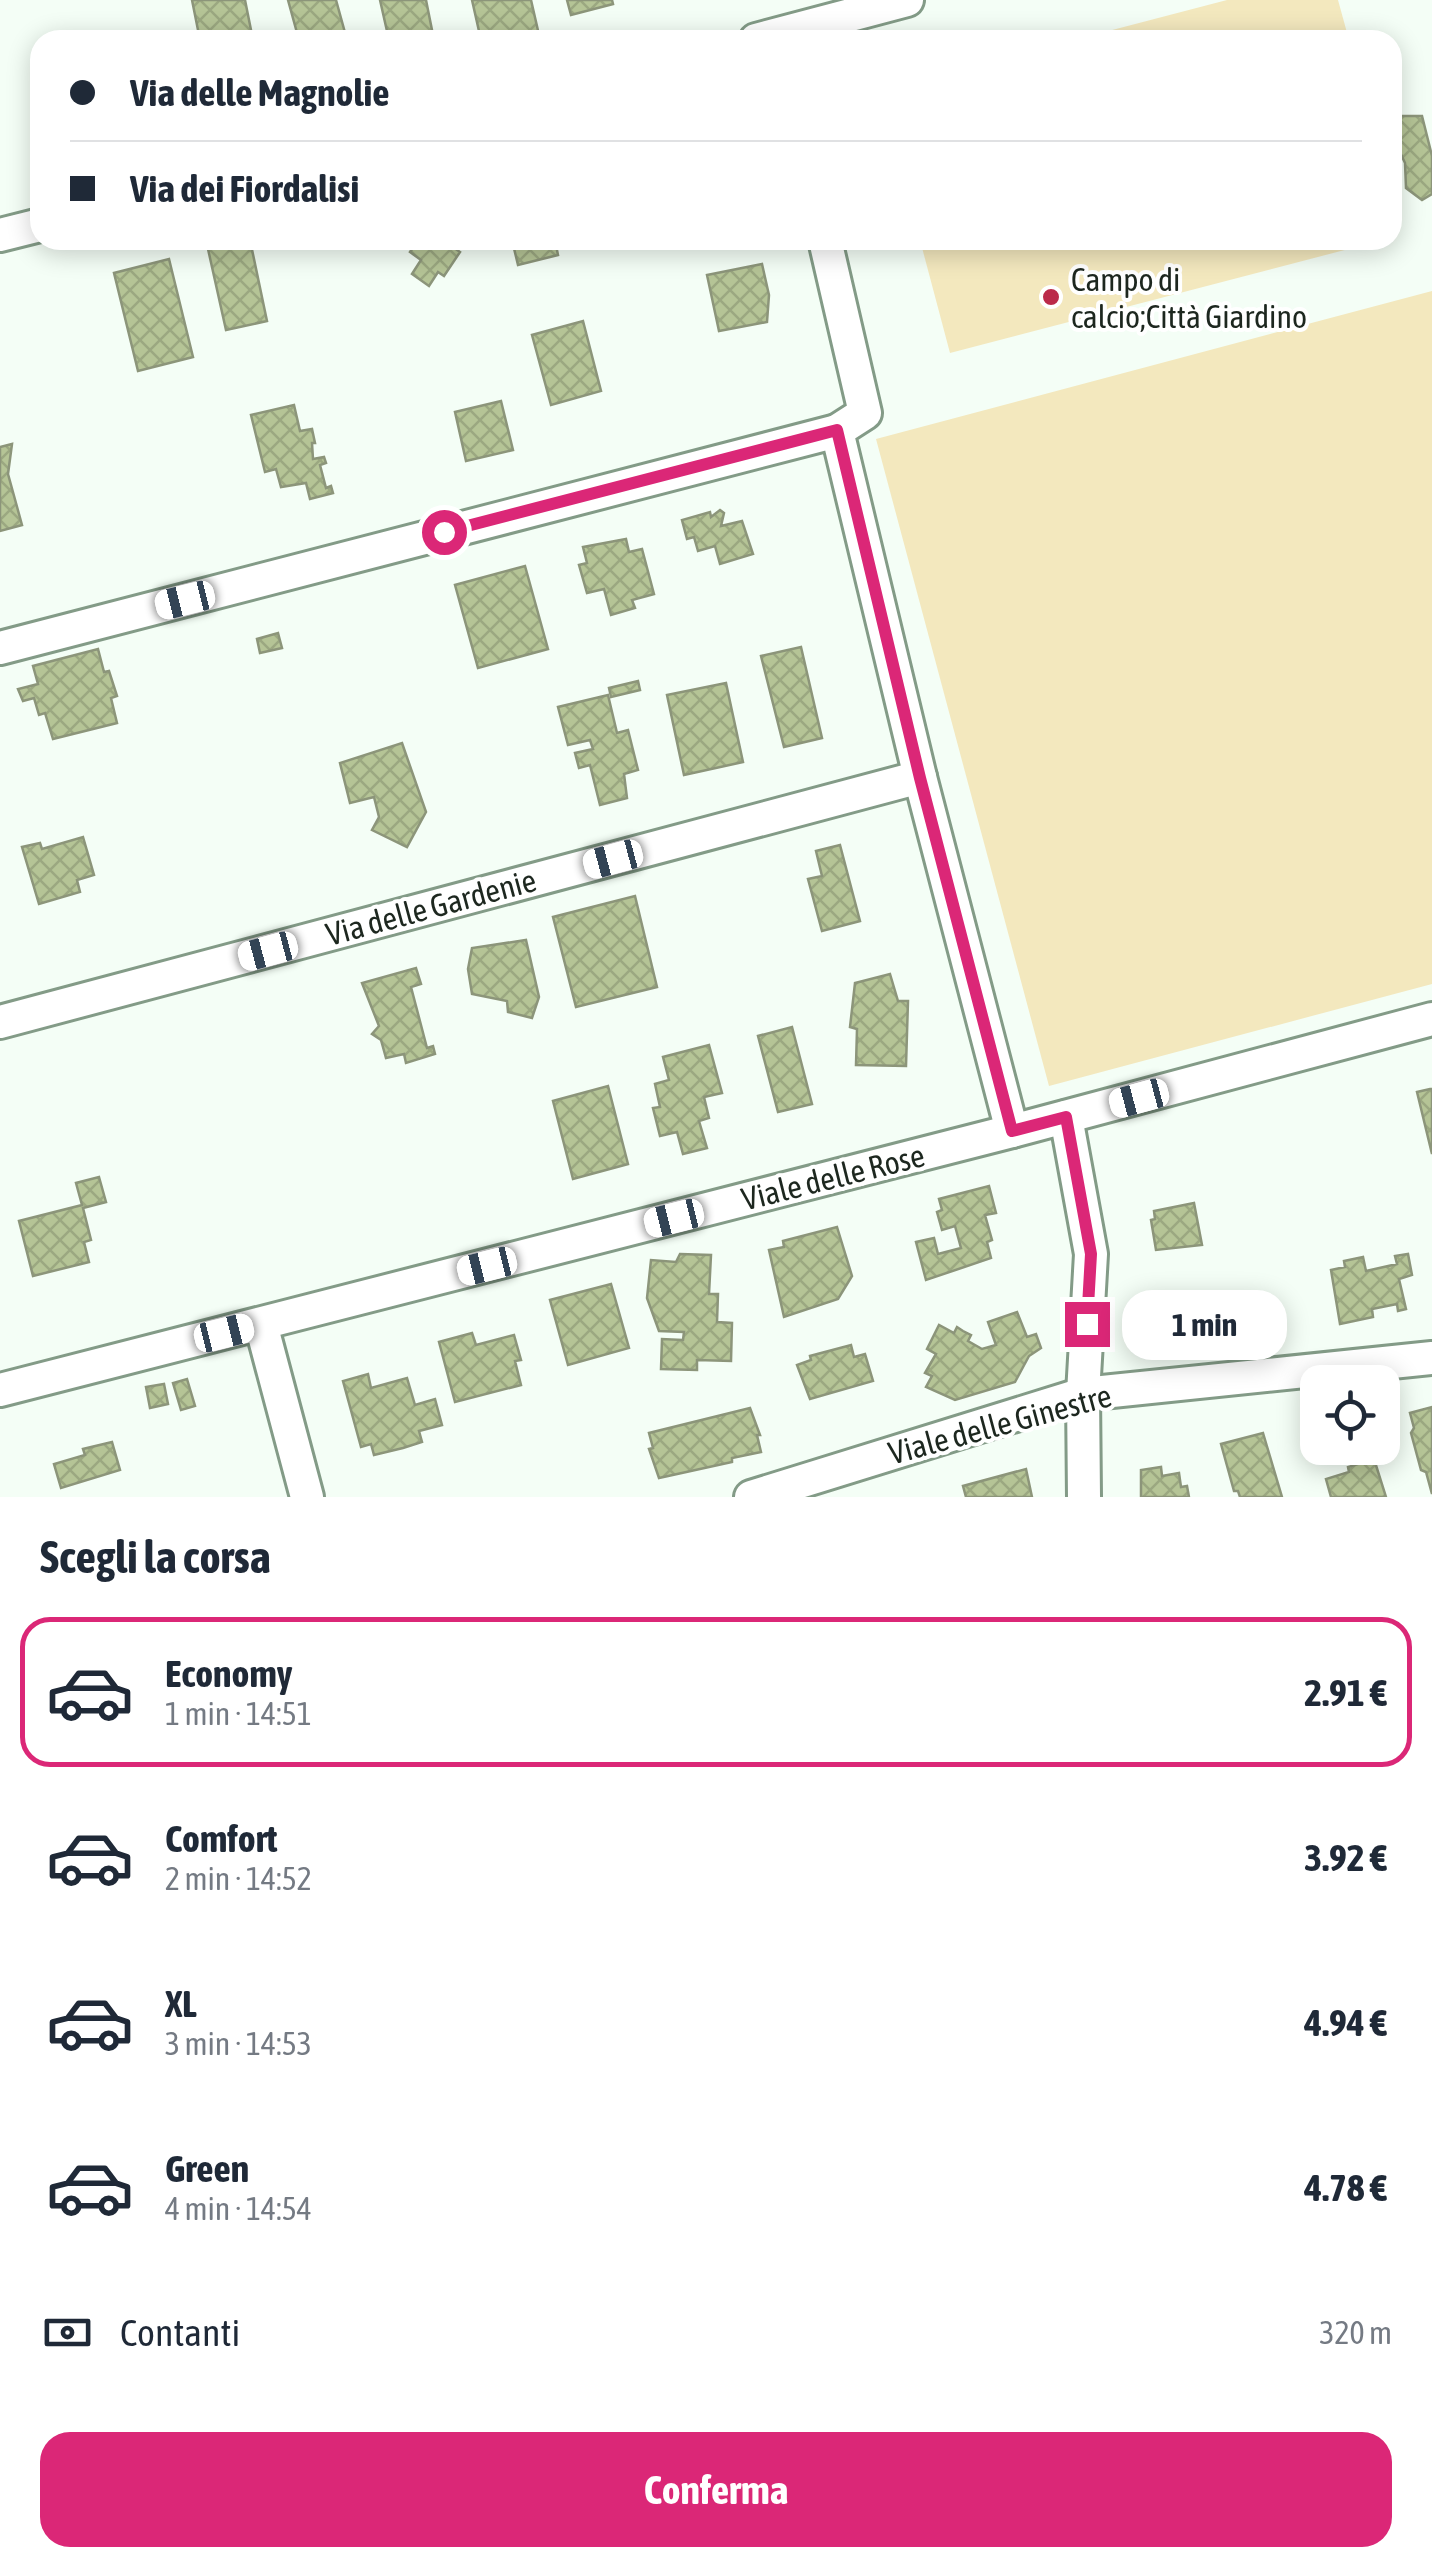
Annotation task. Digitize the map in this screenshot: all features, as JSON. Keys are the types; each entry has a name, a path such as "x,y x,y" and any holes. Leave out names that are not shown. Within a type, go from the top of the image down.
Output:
{"street":[{"path":"800,30 907,0"},
{"path":"0,235 30,228"},
{"path":"0,648 837,430 865,413 827,250"},
{"path":"837,430 920,778 1012,1131"},
{"name":"Via delle Gardenie","path":"0,1022 920,778"},
{"name":"Viale delle Rose","path":"0,1390 1012,1131 1432,1019"},
{"path":"1066,1117 1091,1254 1084,1497"},
{"path":"262,1324 307,1497"},
{"name":"Viale delle Ginestre","path":"752,1497 1084,1394 1432,1358"}],"shaded area":[{"path":"1227,0 1338,0 1346,30 1112,30"},
{"name":"Campo di calcio;Città Giardino","path":"923,250 1345,250 950,353"},
{"path":"1432,291 1432,984 1049,1086 876,439"}],"building":[{"path":"192,0 245,0 251,30 198,30"},
{"path":"288,0 336,0 344,30 296,30"},
{"path":"380,0 426,0 432,30 387,30"},
{"path":"472,0 531,0 538,30 479,30"},
{"path":"567,0 612,0 613,4 571,15"},
{"path":"1402,116 1422,116 1432,156 1432,194 1422,200 1406,188"},
{"path":"208,250 252,250 267,321 226,330"},
{"path":"514,250 557,250 558,255 518,265"},
{"path":"410,252 460,252 444,276 438,272 429,286 412,274 421,260"},
{"path":"169,259 193,357 138,371 114,273"},
{"path":"762,264 769,295 767,322 719,331 707,275"},
{"path":"583,321 601,391 551,405 532,335"},
{"path":"501,401 513,450 466,461 455,412"},
{"path":"294,405 300,431 312,429 313,459 324,457 326,463 320,465 326,488 331,486 333,493 310,499 306,483 281,487 276,469 265,472 251,415"},
{"path":"12,444 8,474 22,525 0,531 0,447"},
{"path":"720,510 724,513 721,526 742,521 753,554 720,564 715,546 698,551 694,537 687,539 682,520 710,512 711,517"},
{"path":"626,539 629,552 642,549 654,594 632,600 635,608 611,615 604,589 587,593 579,565 587,563 583,547"},
{"path":"525,566 548,649 478,668 455,585"},
{"path":"278,633 282,648 260,653 257,639"},
{"path":"801,647 822,738 784,747 761,656"},
{"path":"98,649 104,672 109,671 117,696 111,698 117,723 53,739 45,713 39,715 34,698 23,701 18,689 38,684 33,666"},
{"path":"638,681 640,690 611,697 609,688"},
{"path":"726,683 743,762 684,775 667,695"},
{"path":"608,695 617,733 628,730 638,770 624,774 627,798 600,805 590,765 579,768 575,753 593,749 590,740 568,745 558,707"},
{"path":"402,743 426,812 407,847 372,830 379,817 374,797 350,803 340,763"},
{"path":"83,837 94,875 77,880 80,892 39,904 22,847 40,843 42,849"},
{"path":"840,845 860,921 822,931 808,879 822,876 816,851"},
{"path":"635,896 657,987 576,1007 553,917"},
{"path":"526,940 539,997 532,1018 508,1012 507,1001 472,994 468,969 472,948"},
{"path":"416,968 421,984 411,987 427,1048 433,1046 435,1054 406,1063 404,1054 386,1058 381,1040 372,1034 379,1026 362,983"},
{"path":"890,974 898,1001 908,1001 906,1066 856,1065 857,1029 850,1027 855,983"},
{"path":"792,1027 812,1104 778,1112 758,1036"},
{"path":"709,1045 722,1093 704,1097 709,1118 699,1121 707,1148 683,1154 677,1132 660,1136 653,1108 660,1107 655,1084 669,1080 663,1057"},
{"path":"608,1086 628,1164 573,1179 553,1101"},
{"path":"1432,1089 1432,1154 1417,1092"},
{"path":"99,1177 106,1202 83,1208 91,1240 84,1242 89,1262 33,1276 19,1221 82,1205 76,1183"},
{"path":"989,1186 996,1213 985,1215 992,1240 987,1242 991,1258 926,1280 916,1242 934,1238 938,1254 961,1248 955,1226 942,1230 937,1212 942,1210 939,1199"},
{"path":"1194,1203 1202,1245 1156,1250 1151,1220 1155,1219 1154,1211"},
{"path":"837,1227 852,1276 838,1299 784,1317 769,1250 784,1247 783,1241"},
{"path":"680,1254 711,1255 709,1294 718,1294 717,1322 732,1323 731,1361 697,1360 697,1370 661,1369 662,1339 683,1340 684,1332 659,1331 647,1298 651,1260 676,1262"},
{"path":"1408,1254 1412,1275 1399,1279 1406,1309 1398,1311 1397,1304 1372,1309 1373,1317 1340,1324 1331,1270 1345,1267 1344,1261 1363,1257 1366,1271 1397,1264 1395,1256"},
{"path":"611,1284 629,1348 568,1365 550,1300"},
{"path":"1017,1312 1027,1337 1036,1334 1041,1348 1029,1356 1015,1382 955,1400 926,1387 932,1376 925,1373 936,1354 927,1349 939,1325 954,1333 957,1327 971,1335 968,1341 982,1349 996,1345 988,1322"},
{"path":"472,1333 476,1345 514,1335 521,1360 515,1361 521,1385 455,1402 439,1342"},
{"path":"851,1345 854,1357 865,1354 873,1381 810,1399 797,1365 811,1360 810,1356"},
{"path":"368,1374 371,1388 407,1378 415,1405 435,1399 442,1425 419,1431 422,1442 403,1448 374,1455 371,1444 361,1447 343,1381"},
{"path":"187,1379 195,1406 181,1410 173,1383"},
{"path":"164,1384 168,1404 150,1408 146,1387"},
{"path":"1432,1407 1432,1494 1426,1472 1421,1470 1410,1413"},
{"path":"750,1408 760,1435 761,1452 659,1478 649,1449 653,1448 649,1433"},
{"path":"1263,1433 1282,1497 1240,1497 1234,1491 1221,1444"},
{"path":"112,1442 120,1470 61,1488 54,1464 85,1455 83,1449"},
{"path":"1376,1465 1386,1497 1331,1497 1326,1479 1349,1472 1348,1467"},
{"path":"1161,1467 1162,1476 1179,1473 1181,1487 1187,1486 1189,1497 1141,1497 1141,1470"},
{"path":"1026,1469 1032,1497 966,1497 963,1486"}],"place":[{"name":"Campo di calcio;Città Giardino","path":"1051,297"}],"route":[{"path":"444,532 837,430 920,778 1012,1131 1066,1117 1091,1254 1087,1324"}]}
